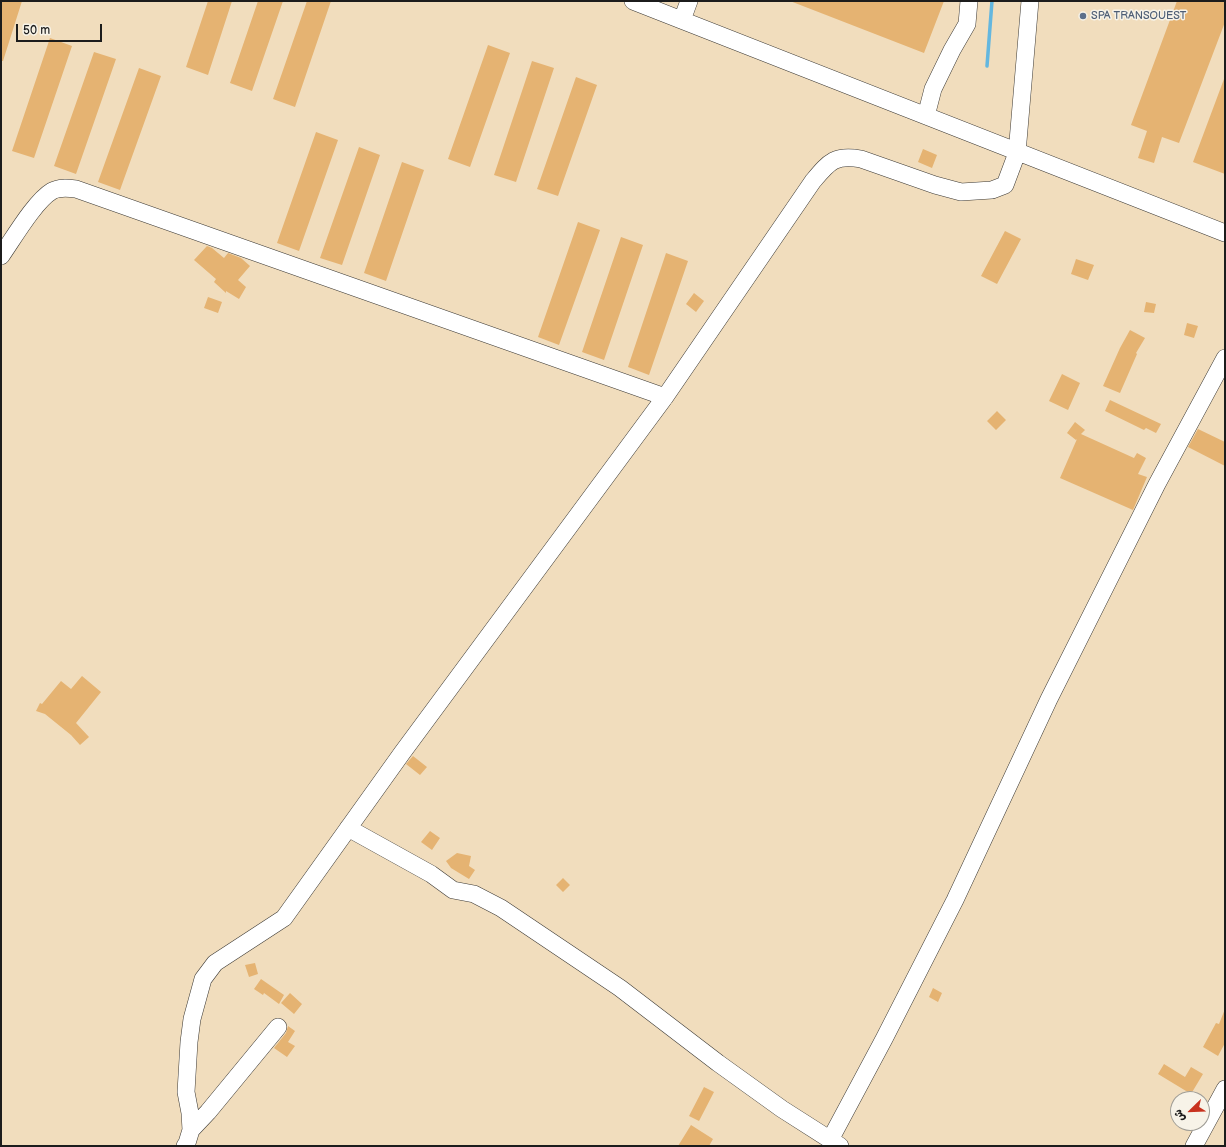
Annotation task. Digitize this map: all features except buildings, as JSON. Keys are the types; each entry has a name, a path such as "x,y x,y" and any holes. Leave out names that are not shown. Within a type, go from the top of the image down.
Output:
{"street":[{"path":"633,1 1225,233"},
{"path":"682,20 689,1"},
{"path":"926,116 933,89 952,50 967,24 969,1"},
{"path":"185,1146 191,1130 190,1113 186,1092 186,1070 192,1020 203,979 215,963 284,918 348,828 665,397 813,181 824,168 842,157 850,157 961,192 992,190 1005,185 1018,153 1030,1"},
{"path":"1,256 41,200 52,191 63,188 76,189 665,397"},
{"path":"348,828 431,874 453,890 474,894 501,908 620,988 718,1063 782,1109 835,1143 884,1039 955,900 1049,699 1153,491 1225,358"},
{"path":"191,1130 208,1112 278,1027"},
{"path":"1194,1146 1219,1116 1225,1090"}],"waterway":[{"path":"987,66 992,1"}],"place":[{"name":"SPA TRANSOUEST","path":"1083,16"}]}
